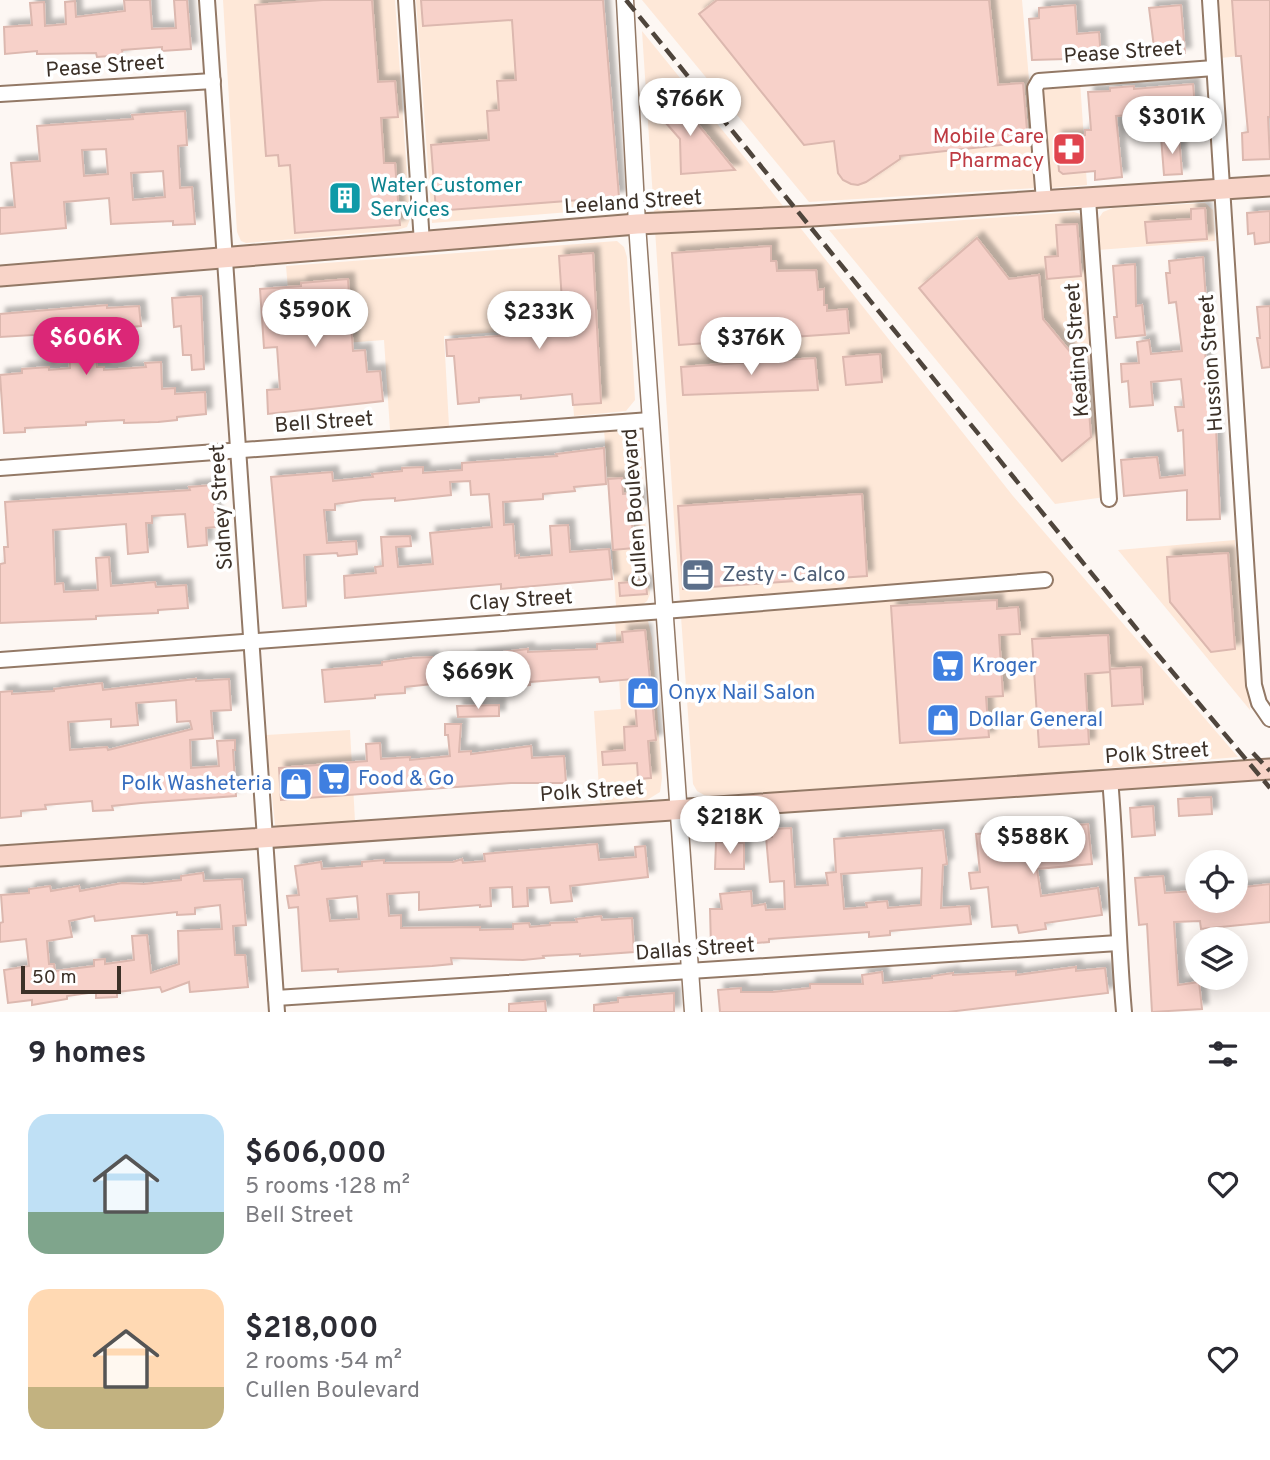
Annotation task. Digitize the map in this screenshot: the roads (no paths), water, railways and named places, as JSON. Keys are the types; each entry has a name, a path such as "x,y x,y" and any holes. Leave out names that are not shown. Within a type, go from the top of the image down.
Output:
{"main road":[{"name":"Leeland Street","path":"0,276 637,224 1270,186"},
{"name":"Polk Street","path":"0,856 1270,769"}],"street":[{"name":"Sidney Street","path":"207,0 276,1005"},
{"path":"406,0 422,243"},
{"name":"Cullen Boulevard","path":"625,0 650,420 693,1012"},
{"name":"Hussion Street","path":"1210,0 1254,685 1259,704 1270,719"},
{"name":"Pease Street","path":"1044,201 1035,88 1039,81 1214,68"},
{"name":"Pease Street","path":"0,94 213,81"},
{"name":"Keating Street","path":"1088,199 1109,499"},
{"name":"Bell Street","path":"0,468 650,420"},
{"name":"Clay Street","path":"0,660 1045,580"},
{"path":"1111,779 1118,943 1124,1012"},
{"name":"Dallas Street","path":"276,1005 690,971 1118,943"}],"railway":[{"path":"626,0 1149,644 1270,788"},
{"path":"1253,753 1270,771"}],"place":[{"name":"Mobile Care Pharmacy","path":"1069,149"},
{"name":"Water Customer Services","path":"345,198"},
{"name":"Zesty - Calco","path":"698,575"},
{"name":"Kroger","path":"948,666"},
{"name":"Onyx Nail Salon","path":"643,693"},
{"name":"Dollar General","path":"943,720"},
{"name":"Food & Go","path":"334,779"},
{"name":"Polk Washeteria","path":"296,784"}]}
